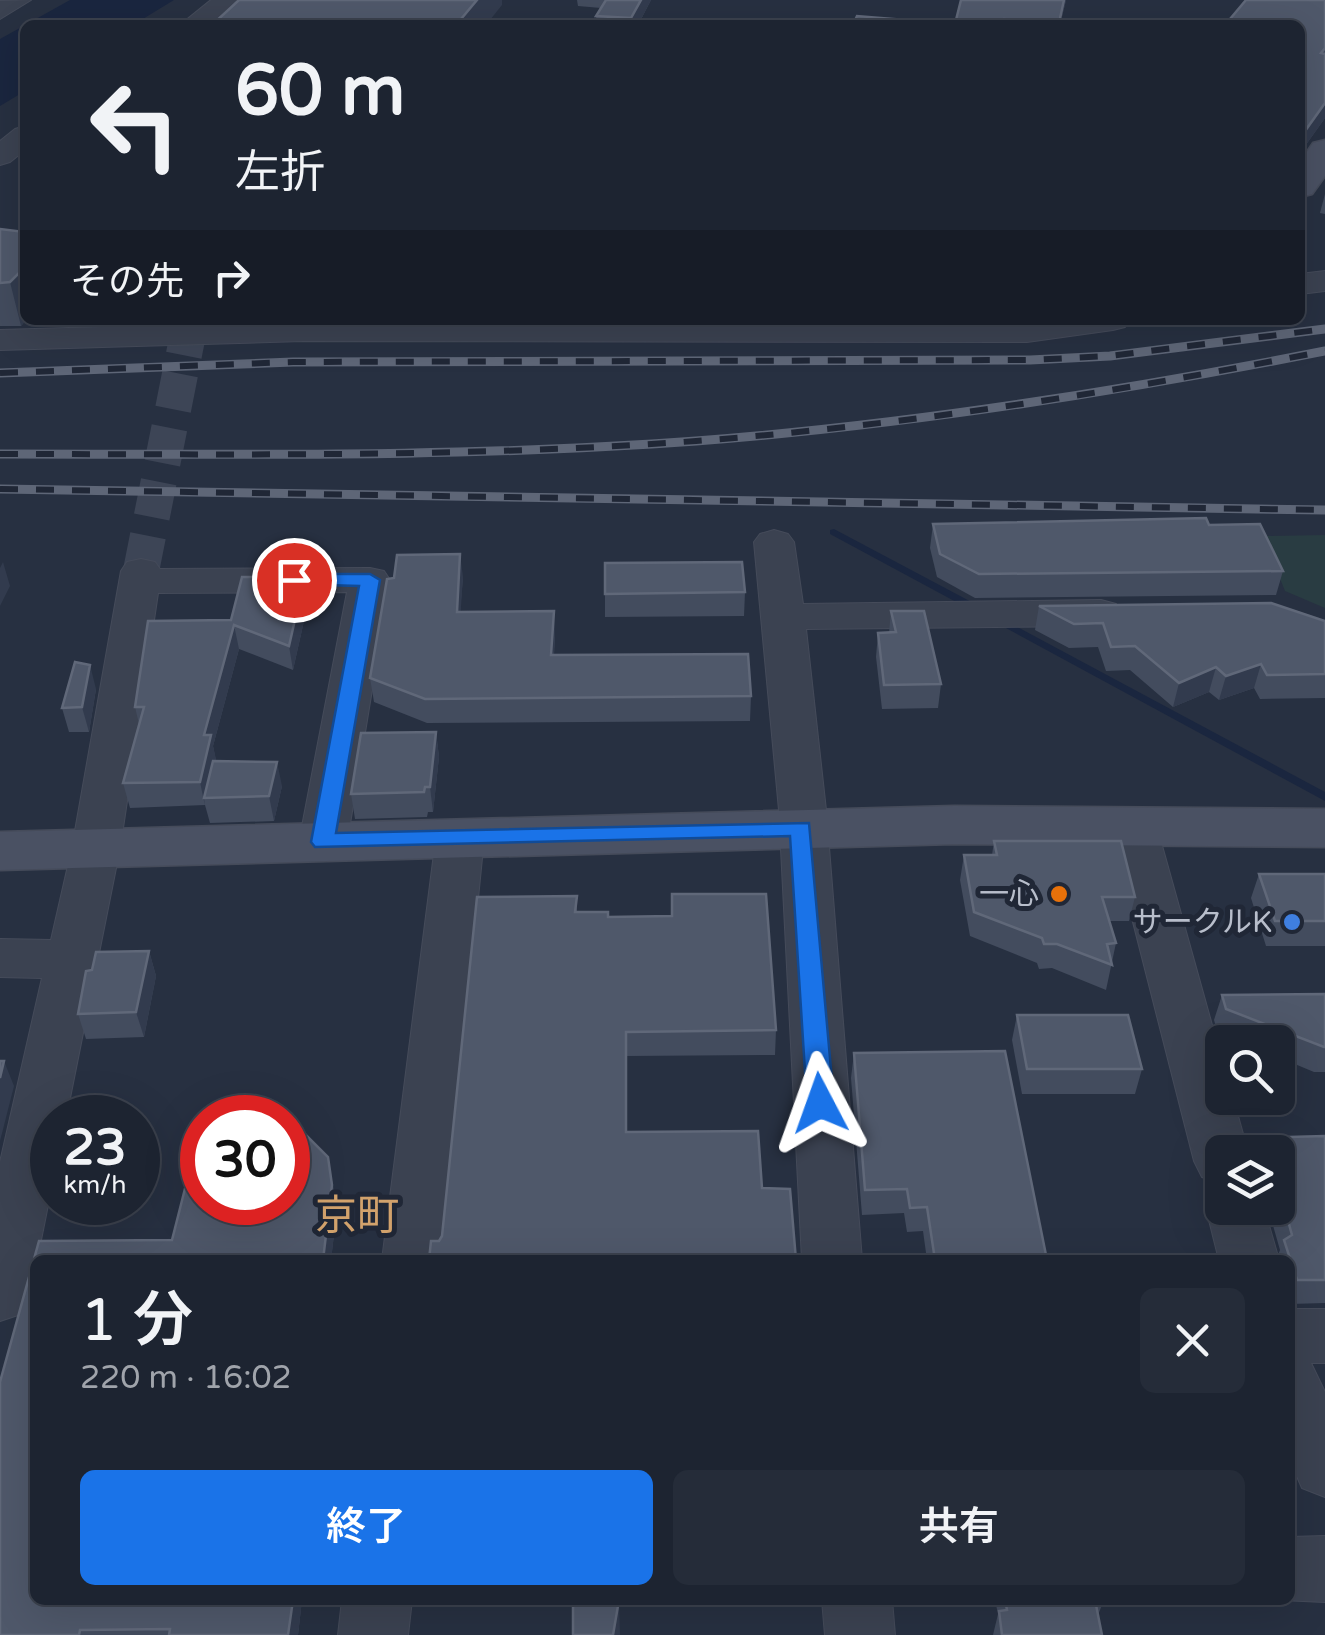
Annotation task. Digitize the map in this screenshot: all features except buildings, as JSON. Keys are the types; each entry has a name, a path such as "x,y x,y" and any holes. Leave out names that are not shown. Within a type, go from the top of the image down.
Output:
{"street":[{"path":"0,11 18,0"},
{"path":"200,20 227,0"},
{"path":"0,156 20,139"},
{"path":"1305,179 1325,150"},
{"path":"0,340 647,325 772,335 961,327 1027,332 1077,325"},
{"path":"774,542 784,617 832,1255"},
{"path":"0,1294 96,848 141,576 370,580 323,842"},
{"path":"784,617 1134,612"},
{"path":"0,850 801,828 1132,824 1325,828"},
{"path":"1132,824 1215,1135"},
{"path":"413,1255 460,838"},
{"path":"0,958 72,960"},
{"path":"1240,1225 1248,1255"},
{"path":"1295,1336 1325,1336"},
{"path":"1295,1396 1325,1466"},
{"path":"1295,1570 1325,1569"},
{"path":"374,1635 377,1605"},
{"path":"857,1605 860,1635"}],"shaded area":[{"path":"1325,535 1325,608 1285,591 1263,536"}],"water":[{"path":"70,0 174,0 141,20 34,20"},
{"path":"20,28 20,94 0,106 0,39"}],"waterway":[{"path":"834,532 975,608"},
{"path":"997,619 1325,797"}],"tunnel":[{"path":"141,571 188,334"}],"railway":[{"path":"0,373 293,362 1030,360 1110,356 1325,329"},
{"path":"0,454 435,453 696,441 1012,405 1325,351"},
{"path":"0,489 1325,510"}],"place":[{"name":"一心","path":"1059,894"},
{"name":"サークルK","path":"1292,922"}],"district":[{"name":"京町","path":"357,1216"}],"route":[{"path":"294,580 370,580 323,842 801,828 820,1103"}]}
